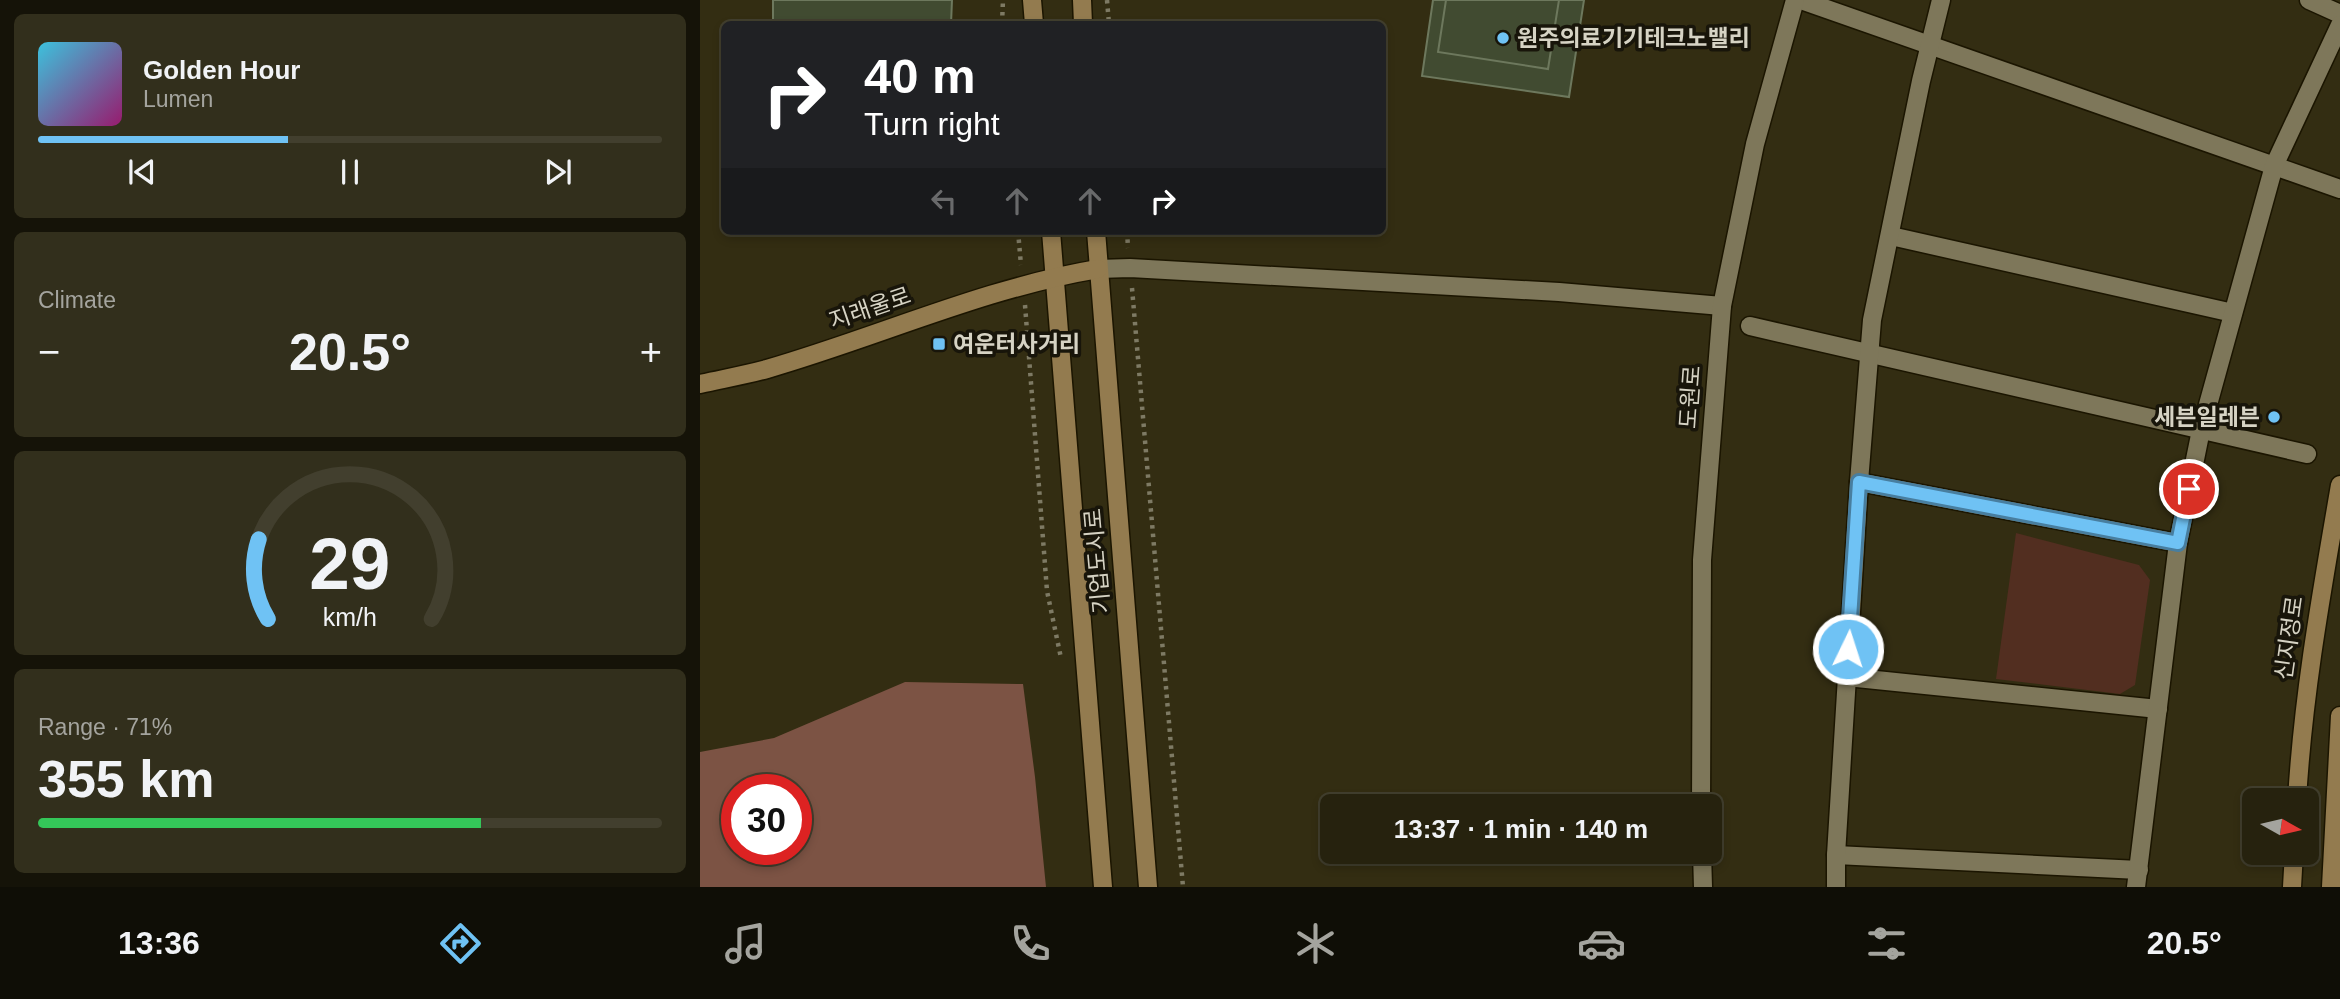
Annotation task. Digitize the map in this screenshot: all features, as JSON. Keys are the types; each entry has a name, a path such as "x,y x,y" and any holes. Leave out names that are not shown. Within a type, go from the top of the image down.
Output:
{"street":[{"path":"1032,0 1034,21"},
{"path":"1082,0 1083,21"},
{"name":"도원로","path":"1701,794 1702,560 1722,306 1755,144 1795,0"},
{"path":"1801,0 2340,189"},
{"path":"1836,887 1859,482 1872,320 1941,0"},
{"path":"2309,0 2340,14"},
{"path":"1836,855 2137,878 2178,543 2201,430 2274,166 2340,25"},
{"name":"기업도시로","path":"1051,235 1103,887"},
{"name":"기업도시로","path":"1096,235 1148,887"},
{"path":"1891,236 2233,313"},
{"path":"1098,269 1130,268 1546,292 1722,306"},
{"name":"지래울로","path":"700,384 767,369 936,312 1055,276 1098,269"},
{"path":"1750,326 2307,454"},
{"path":"1859,482 2178,543"},
{"name":"신지정로","path":"2298,788 2306,689 2340,485"},
{"path":"1847,677 2158,709"},
{"path":"2331,887 2340,716"},
{"path":"1702,864 1703,887"},
{"path":"2292,887 2293,865"}],"path":[{"path":"1002,21 1003,0"},
{"path":"1107,0 1109,21"},
{"path":"1133,311 1183,887"},
{"path":"1027,324 1046,591 1063,664"}],"shaded area":[{"path":"2016,533 2139,565 2150,580 2135,685 2120,694 1996,679"},
{"path":"905,682 1023,684 1046,887 700,887 700,752 774,738"}],"building":[{"path":"773,0 952,0 951,21 773,21"},
{"name":"원주의료기기테크노밸리","path":"1433,0 1584,0 1569,97 1422,76"},
{"path":"1446,0 1559,0 1548,69 1438,52"}],"place":[{"name":"원주의료기기테크노밸리","path":"1503,38"},
{"name":"여운터사거리","path":"939,344"},
{"name":"세븐일레븐","path":"2274,417"}],"route":[{"path":"1848,649 1859,482 2178,543 2189,489"}]}
